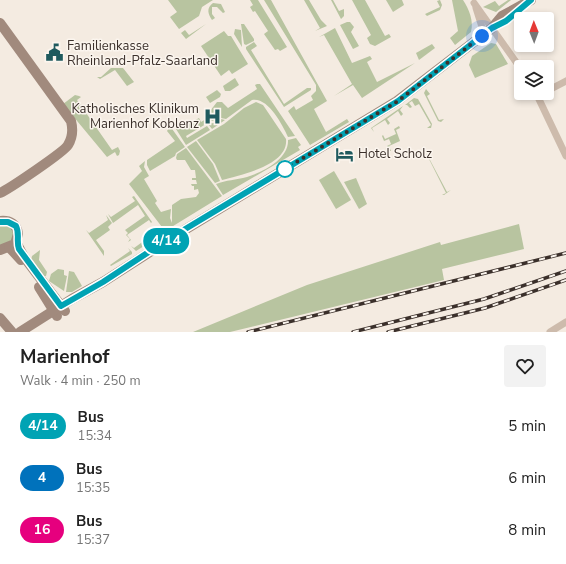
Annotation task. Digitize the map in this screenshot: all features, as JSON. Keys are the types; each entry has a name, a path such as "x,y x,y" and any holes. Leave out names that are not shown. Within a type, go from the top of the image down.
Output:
{"street":[{"path":"473,1 515,60"},
{"path":"473,1 482,27 477,40"},
{"path":"32,332 59,311 167,240 398,101 492,28 502,16 529,1"},
{"path":"0,23 71,121 73,127 67,147 1,193"},
{"path":"554,87 566,80"},
{"path":"542,100 566,156"},
{"path":"0,222 8,222 16,226 18,234 9,246 22,253 59,311"},
{"path":"20,332 59,311"},
{"path":"0,318 12,332"},
{"path":"550,332 566,322"},
{"path":"0,325 4,332"}],"green space":[{"path":"168,0 213,0 202,7 199,16 179,29 170,17 177,12"},
{"path":"250,0 258,0 287,47 280,51 278,49 275,50 264,34 268,31 255,11 253,12 250,7 253,5"},
{"path":"264,0 271,0 327,101 314,109 326,132 347,119 349,122 310,145 288,111 294,106 296,110 313,100 311,96 316,91 316,85"},
{"path":"304,0 309,0 321,20 327,26 315,31 320,28"},
{"path":"331,0 333,0 339,11 344,9 344,16 341,19"},
{"path":"352,0 365,0 385,36 389,34 391,37 375,46 370,44 367,38 371,35"},
{"path":"386,0 402,0 404,5 393,12"},
{"path":"440,0 442,5 440,10 427,16 425,14 440,7 437,1"},
{"path":"452,0 463,0 469,11 472,24 471,32 455,45 450,38 458,31"},
{"path":"508,0 511,0 496,12 483,7 495,1 499,6"},
{"path":"213,3 221,4 225,12 223,13 217,7 212,7 212,14 215,18 212,20 208,11 209,7"},
{"path":"350,22 354,27 351,32 359,46 353,49 340,25"},
{"path":"206,24 186,39 181,33 185,30 189,35"},
{"path":"241,24 244,24 254,39 254,41 246,45 244,44"},
{"path":"335,28 352,63 370,56 372,59 367,62 377,82 415,63 362,98 353,85 334,96 352,84 324,35 319,37"},
{"path":"235,29 241,30 242,47 234,34"},
{"path":"224,31 228,36 231,36 248,64 232,74 229,70 221,76 201,46"},
{"path":"254,42 257,46 251,50 284,104 307,88 311,88 311,90 284,107 246,49 246,47"},
{"path":"491,43 496,44 508,64 475,78 469,65 472,56"},
{"path":"432,44 435,48 419,60 416,53"},
{"path":"111,68 123,68 134,82 127,86 115,70 100,79 97,77 101,77"},
{"path":"235,78 239,85 230,91 225,91 223,86"},
{"path":"260,84 295,136 288,137 274,112 269,107 258,100 252,100 226,119 221,118 216,121 211,121 186,136 187,138 207,126 210,130 186,145 176,129 181,124 188,124 199,118 201,122 206,119 204,115 210,111 217,102 222,102 228,108 257,89 255,85"},
{"path":"426,89 430,94 427,96 439,120 444,119 441,122 438,121 424,93"},
{"path":"217,90 221,94 220,97 210,103 206,97"},
{"path":"75,95 81,97 77,100 112,150 118,147 120,151 119,155 117,156 115,152 107,157 63,104"},
{"path":"414,98 418,99 432,124 431,128 427,128 431,125 419,104 415,106 412,101 409,103 412,107 410,108 405,105"},
{"path":"256,102 263,105 286,139 285,148 280,156 272,162 251,172 222,180 215,164 197,140 224,124 244,108"},
{"path":"403,106 400,110 403,114 401,116 398,111 387,119 390,123 388,125 385,120 372,128 374,132 371,128"},
{"path":"221,119 225,120 212,129 208,124 219,122"},
{"path":"170,126 185,147 176,153 175,156 150,171 147,165 147,160 175,141 167,131"},
{"path":"399,126 400,128 396,130 400,141 389,146 390,151 387,146 391,144 389,139 384,141 382,136 383,135 385,139 396,134 394,129"},
{"path":"296,138 301,145 298,147 300,150 223,195 216,184 247,177 274,164 284,153 288,140"},
{"path":"196,141 213,164 220,181 215,183 187,147"},
{"path":"422,145 447,192 451,190 444,195 442,195 446,193"},
{"path":"186,148 222,196 165,231 129,184 142,171 139,166 145,161 144,167 149,176 144,179 157,201 155,203 161,212 171,209 170,218 172,223 172,205 181,199 196,197 199,193 198,189 194,190 194,186 191,184 197,184 196,180 192,180 192,178 196,178 195,170 191,170 185,160 177,160 176,158 177,154"},
{"path":"334,171 351,200 336,209 319,180"},
{"path":"356,178 367,204 359,209 344,182"},
{"path":"134,196 152,222 151,223 149,220 127,235 131,240 128,242 130,239 126,235 128,233 125,230 145,216 138,205 113,223 108,214 111,217 135,201 132,197"},
{"path":"106,215 112,223 108,227 110,230 96,240 104,251 104,256 86,230 89,233 108,220"},
{"path":"519,224 524,249 442,269 444,280 230,332 193,332 307,285 440,242 441,245"},
{"path":"0,225 11,226 15,238 0,247"},
{"path":"159,230 160,236 136,251 131,246 134,248"},
{"path":"128,248 132,252 132,254 111,266 110,265 130,251"},
{"path":"40,250 39,260 47,272 46,276 43,276 31,260 32,256"},
{"path":"58,269 64,270 64,275 67,276 64,291 49,281 51,274"},
{"path":"69,271 74,272 82,286 72,292 66,292"}],"railway":[{"path":"248,332 566,253"},
{"path":"353,332 484,299 566,271"},
{"path":"388,332 485,308 566,280"}],"bus line":[{"name":"4/14","path":"0,222 5,221 16,226 18,234 18,239 16,242 19,249 61,306 103,282 226,204 398,101 492,28 509,19 531,0"}],"place":[{"name":"Familienkasse Rheinland-Pfalz-Saarland","path":"54,53"},
{"name":"Katholisches Klinikum Marienhof Koblenz","path":"212,116"},
{"name":"Hotel Scholz","path":"345,154"}],"route":[{"path":"285,169 398,101 482,36"}]}
